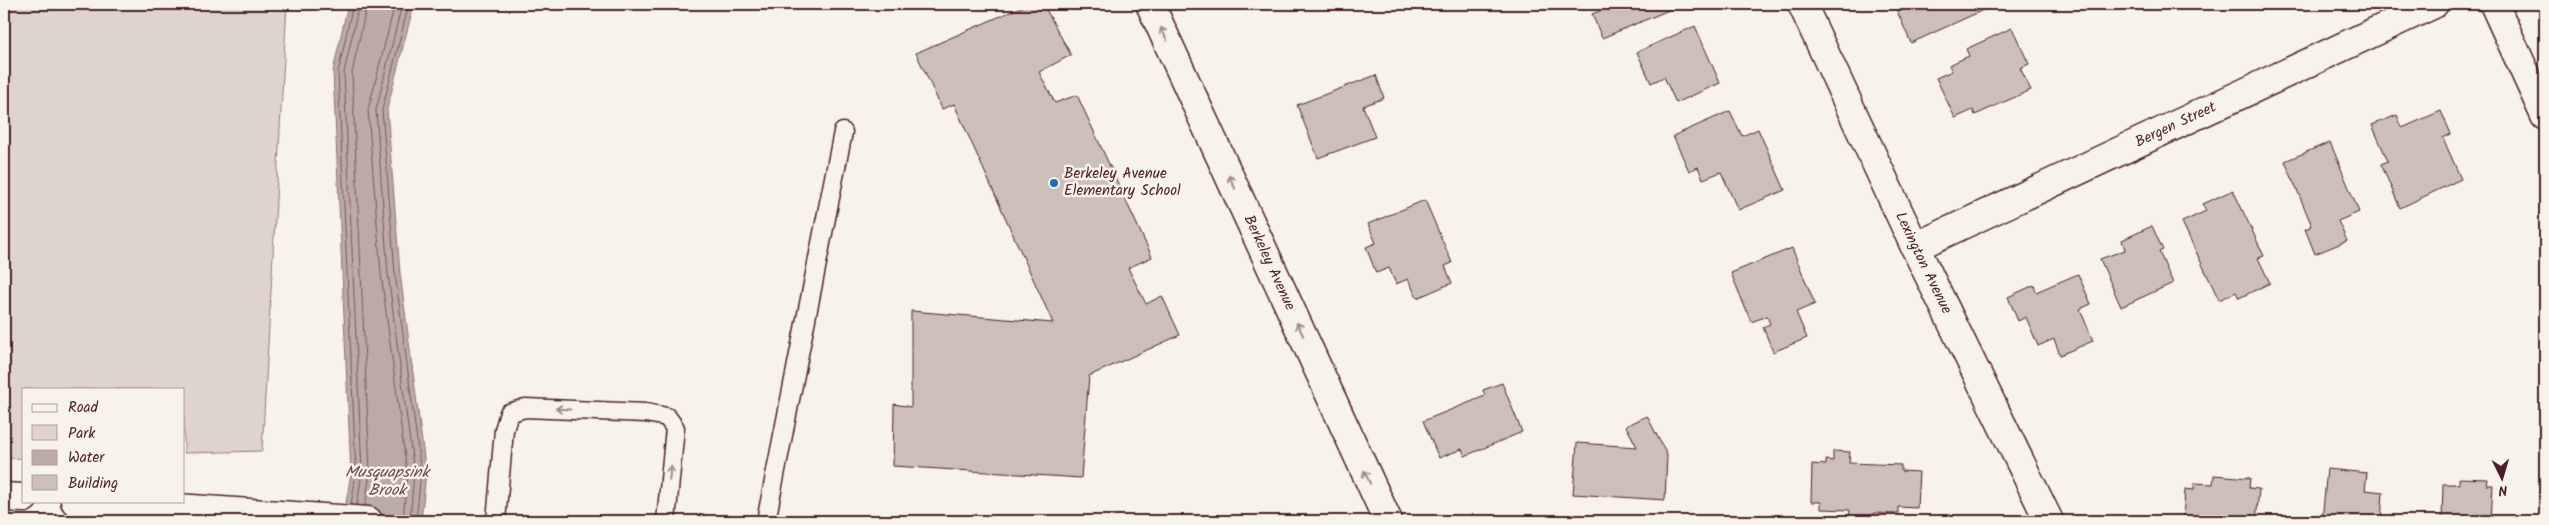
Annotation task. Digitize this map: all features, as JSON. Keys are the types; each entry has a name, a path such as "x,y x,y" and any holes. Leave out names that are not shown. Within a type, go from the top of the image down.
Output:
{"street":[{"name":"Berkeley Avenue","path":"1150,4 1388,521"},
{"name":"Lexington Avenue","path":"1802,4 1915,247 2049,521"},
{"name":"Bergen Street","path":"1915,247 2434,4"},
{"path":"2494,4 2545,116"},
{"path":"4,496 22,498"},
{"path":"90,502 368,521"}],"lane":[{"path":"766,521 843,132"},
{"path":"496,521 504,430 509,413 525,408 646,413 666,417 675,428 666,521"}],"green space":[{"path":"4,4 287,4 262,451 185,453 185,388 22,388 22,458 4,459"}],"water":[{"name":"Musquapsink Brook","path":"348,4 414,4 387,109 400,273 426,473 421,521 343,521 351,473 333,71"}],"building":[{"name":"Berkeley Avenue Elementary School","path":"1028,4 1043,4 1071,55 1039,72 1055,103 1077,95 1152,257 1128,268 1146,304 1162,296 1180,335 1089,376 1081,478 893,466 894,404 911,407 911,311 1053,323 954,104 942,109 916,53"},
{"path":"1617,4 1681,5 1602,38 1592,14"},
{"path":"1894,4 1991,4 1992,6 1911,43"},
{"path":"1695,26 1720,83 1676,103 1664,77 1651,83 1637,52"},
{"path":"2012,28 2029,64 2020,68 2031,90 1975,115 1973,110 1955,118 1936,78 1952,71 1949,65 1969,56 1966,49"},
{"path":"1376,75 1384,98 1363,106 1375,137 1318,158 1297,105"},
{"path":"1730,111 1742,136 1758,129 1785,190 1738,210 1721,172 1703,179 1698,167 1689,171 1673,136"},
{"path":"2441,111 2451,134 2443,138 2461,179 2400,208 2381,164 2388,161 2372,125 2397,115 2402,128"},
{"path":"2330,142 2359,212 2338,221 2347,241 2315,254 2305,229 2312,226 2285,161"},
{"path":"2233,190 2264,256 2258,258 2270,283 2239,298 2236,292 2219,300 2182,222 2206,211 2203,204"},
{"path":"1425,200 1452,263 1445,266 1452,283 1417,298 1408,279 1396,284 1389,268 1376,273 1366,247 1376,243 1368,224"},
{"path":"2152,226 2163,250 2159,252 2173,283 2121,307 2100,259 2125,250 2122,240"},
{"path":"1792,248 1815,304 1796,312 1807,338 1773,352 1763,327 1770,324 1767,316 1751,322 1731,273"},
{"path":"2078,274 2091,304 2080,309 2093,341 2060,355 2054,339 2038,346 2026,317 2018,321 2008,297 2034,285 2036,292"},
{"path":"1502,383 1522,432 1465,456 1462,449 1439,458 1423,421 1485,396 1483,390"},
{"path":"1647,416 1667,455 1665,500 1573,494 1577,443 1637,447 1626,426"},
{"path":"1833,451 1850,452 1849,463 1901,465 1901,471 1919,472 1917,508 1898,507 1898,514 1874,513 1874,521 1849,520 1850,510 1821,509 1821,502 1811,502 1812,464 1826,465 1826,460 1833,461"},
{"path":"2545,460 2545,521 2541,521"},
{"path":"2327,469 2367,473 2365,490 2383,492 2381,521 2322,521"},
{"path":"2214,475 2250,478 2249,488 2259,489 2256,521 2183,521 2185,489 2194,490 2194,483 2213,484"},
{"path":"2459,478 2488,479 2487,485 2493,485 2491,521 2442,521 2443,484 2459,484"}],"place":[{"name":"Berkeley Avenue Elementary School","path":"1054,183"}]}
